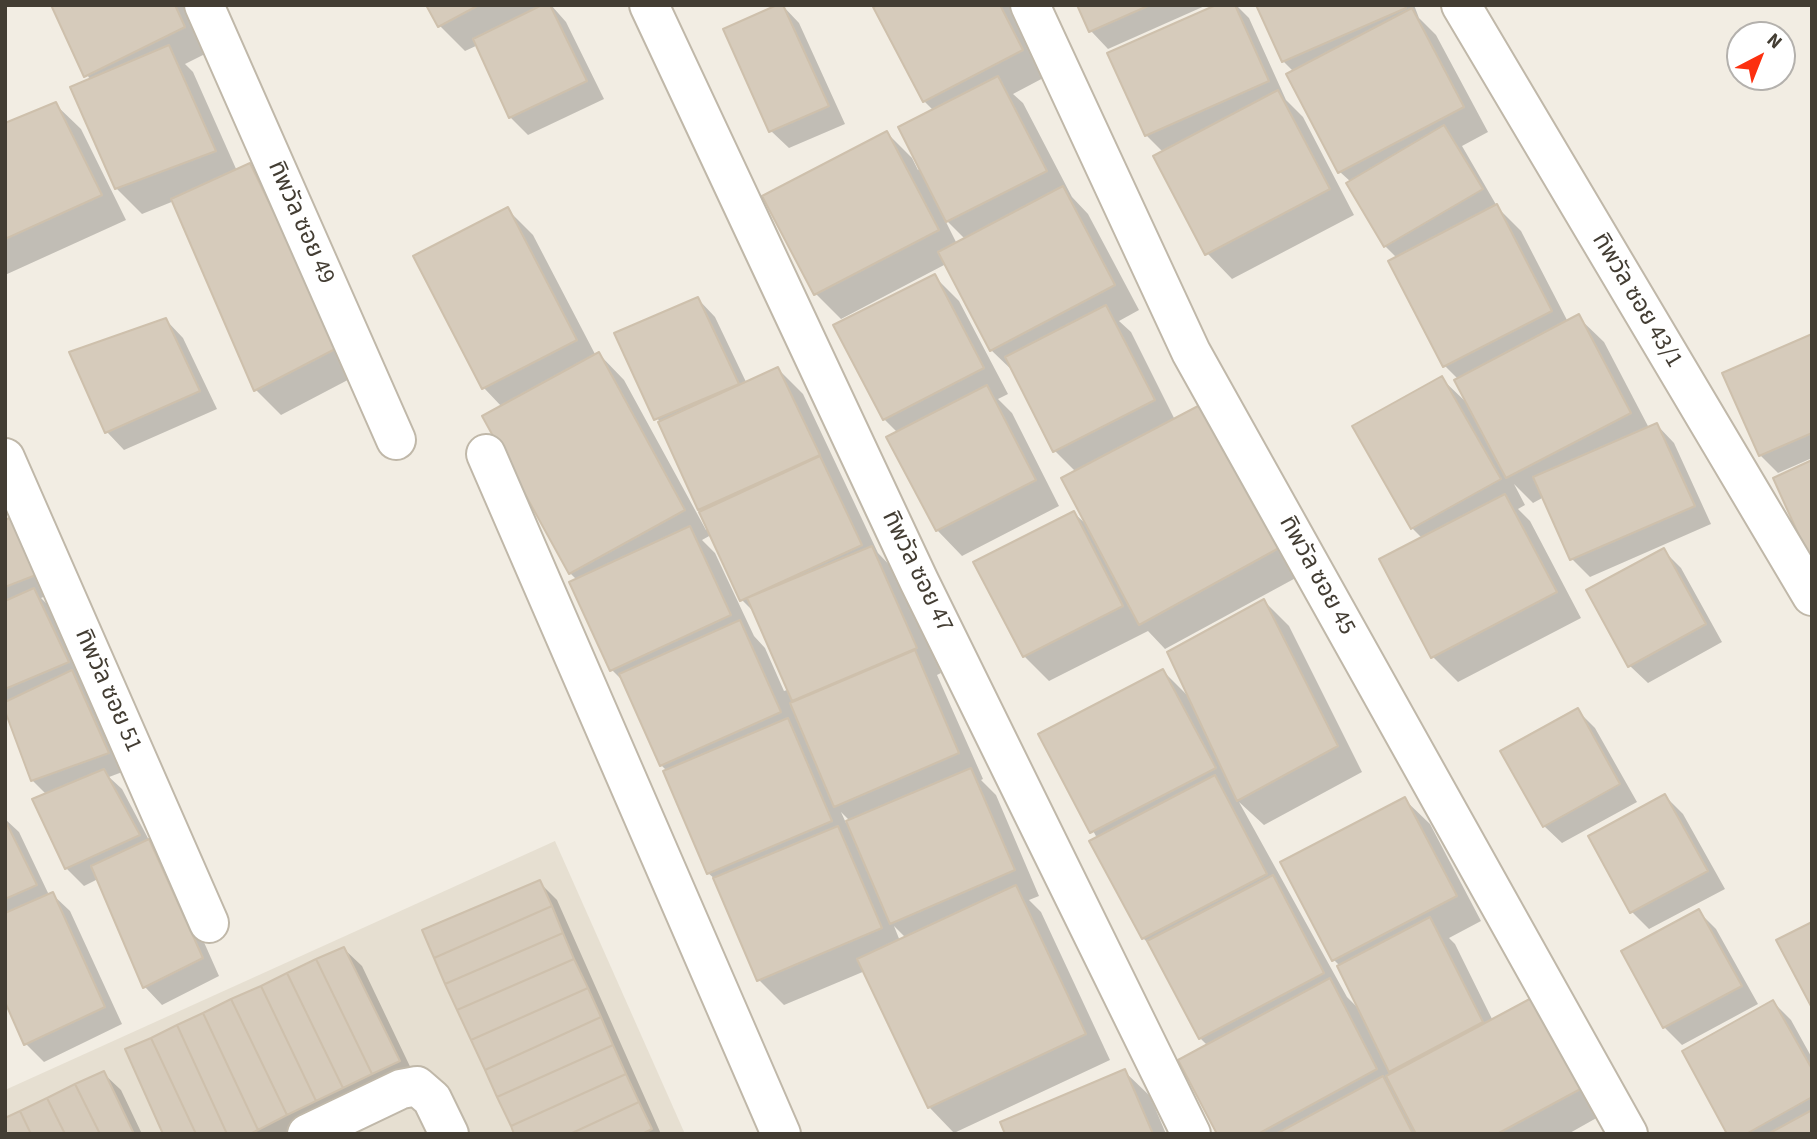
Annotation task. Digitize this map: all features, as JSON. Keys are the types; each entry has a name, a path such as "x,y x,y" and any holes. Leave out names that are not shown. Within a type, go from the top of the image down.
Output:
{"street":[{"name":"ทิพวัล ซอย 49","path":"204,5 396,440"},
{"name":"ทิพวัล ซอย 47","path":"649,5 919,581 1191,1134"},
{"name":"ทิพวัล ซอย 45","path":"1030,5 1191,352 1628,1134"},
{"name":"ทิพวัล ซอย 43/1","path":"1461,5 1812,596"},
{"path":"486,454 781,1134"},
{"name":"ทิพวัล ซอย 51","path":"5,458 209,923"},
{"path":"307,1134 401,1089 417,1086 432,1099 449,1134"}],"shaded area":[{"path":"555,841 685,1134 5,1134 5,1090"}],"building":[{"path":"51,5 175,5 185,27 84,77"},
{"path":"426,5 479,5 438,27"},
{"path":"542,5 550,5 587,81 509,118 473,39"},
{"path":"777,5 783,5 829,106 769,132 723,29"},
{"path":"1000,5 1023,50 923,102 873,7"},
{"path":"1077,5 1150,5 1089,32"},
{"path":"1216,5 1235,5 1269,81 1145,136 1107,53"},
{"path":"1256,5 1405,5 1406,8 1282,62"},
{"path":"1412,8 1464,107 1338,173 1286,74"},
{"path":"169,45 216,151 115,189 70,87"},
{"path":"998,76 1047,171 946,222 898,127"},
{"path":"1278,90 1330,189 1205,255 1153,156"},
{"path":"56,102 102,195 5,239 5,123"},
{"path":"1444,125 1483,189 1384,247 1346,183"},
{"path":"887,131 939,230 814,295 762,196"},
{"path":"250,163 339,347 254,391 171,199"},
{"path":"1063,186 1115,285 990,351 938,252"},
{"path":"1497,204 1552,311 1443,367 1388,261"},
{"path":"508,207 577,340 482,389 413,256"},
{"path":"935,274 984,368 883,420 833,325"},
{"path":"698,297 739,384 654,420 614,333"},
{"path":"1106,305 1155,400 1053,452 1005,357"},
{"path":"1579,314 1631,413 1506,478 1454,380"},
{"path":"166,318 200,391 105,433 69,352"},
{"path":"1812,334 1812,433 1759,456 1722,373"},
{"path":"599,352 685,510 569,574 482,416"},
{"path":"778,367 820,455 698,510 658,422"},
{"path":"1442,376 1501,479 1411,529 1352,426"},
{"path":"987,385 1036,480 936,531 886,437"},
{"path":"1200,405 1279,548 1139,625 1061,478"},
{"path":"1657,423 1695,506 1570,560 1533,477"},
{"path":"820,456 862,545 740,601 699,512"},
{"path":"1812,460 1812,559 1810,560 1773,478"},
{"path":"1505,494 1557,592 1431,658 1379,559"},
{"path":"1074,511 1123,606 1023,657 973,562"},
{"path":"16,515 41,573 5,587 5,520"},
{"path":"690,526 731,615 610,671 569,582"},
{"path":"872,546 917,648 792,701 747,598"},
{"path":"1664,548 1706,624 1628,667 1586,590"},
{"path":"34,588 69,662 5,689 5,601"},
{"path":"1264,599 1338,746 1237,801 1167,652"},
{"path":"740,620 781,712 660,766 619,674"},
{"path":"915,650 959,753 834,807 790,703"},
{"path":"1163,669 1216,768 1090,833 1038,734"},
{"path":"72,670 109,753 31,781 5,711 5,702"},
{"path":"1578,708 1620,784 1543,827 1500,751"},
{"path":"788,718 832,821 707,874 663,771"},
{"path":"971,768 1015,870 890,924 846,821"},
{"path":"104,769 140,835 65,869 32,799"},
{"path":"1215,775 1267,874 1142,939 1089,841"},
{"path":"1665,794 1708,871 1630,913 1588,836"},
{"path":"1405,797 1457,896 1332,961 1280,862"},
{"path":"5,820 37,885 5,899"},
{"path":"838,826 882,928 757,981 713,878"},
{"path":"149,839 203,958 143,988 91,866"},
{"path":"1273,875 1324,973 1199,1039 1147,941"},
{"path":"540,880 552,906 434,958 422,930"},
{"path":"1016,885 1086,1034 928,1108 857,959"},
{"path":"53,892 105,1007 24,1045 5,1002 5,913"},
{"path":"552,906 563,933 445,984 434,958"},
{"path":"1699,909 1742,986 1663,1028 1621,951"},
{"path":"1430,917 1483,1022 1389,1072 1337,966"},
{"path":"1812,922 1812,1008 1776,940"},
{"path":"563,933 574,959 457,1010 445,984"},
{"path":"344,947 400,1061 372,1074 316,959"},
{"path":"316,959 372,1074 343,1088 287,973"},
{"path":"574,959 588,988 471,1040 457,1010"},
{"path":"287,973 343,1088 316,1101 261,986"},
{"path":"1330,978 1377,1069 1258,1134 1217,1134 1178,1060"},
{"path":"261,986 316,1101 287,1115 231,999"},
{"path":"588,988 601,1017 485,1070 471,1040"},
{"path":"1539,994 1586,1086 1497,1134 1416,1134 1386,1076"},
{"path":"231,999 287,1115 258,1130 203,1013"},
{"path":"1773,1000 1812,1069 1812,1097 1746,1134 1727,1134 1682,1051"},
{"path":"203,1013 258,1130 250,1134 227,1134 177,1025"},
{"path":"601,1017 613,1045 497,1097 485,1070"},
{"path":"177,1025 227,1134 196,1134 151,1038"},
{"path":"151,1038 196,1134 163,1134 125,1049"},
{"path":"613,1045 626,1074 511,1126 497,1097"},
{"path":"1125,1069 1153,1134 1005,1134 1000,1122"},
{"path":"104,1071 134,1134 100,1134 75,1084"},
{"path":"626,1074 639,1102 570,1134 514,1134 511,1126"},
{"path":"1383,1076 1413,1134 1276,1134"},
{"path":"75,1084 100,1134 65,1134 47,1098"},
{"path":"47,1098 65,1134 31,1134 20,1111"},
{"path":"639,1102 652,1129 642,1134 570,1134"},
{"path":"1812,1110 1812,1134 1768,1134"},
{"path":"20,1111 31,1134 5,1134 5,1118"}]}
